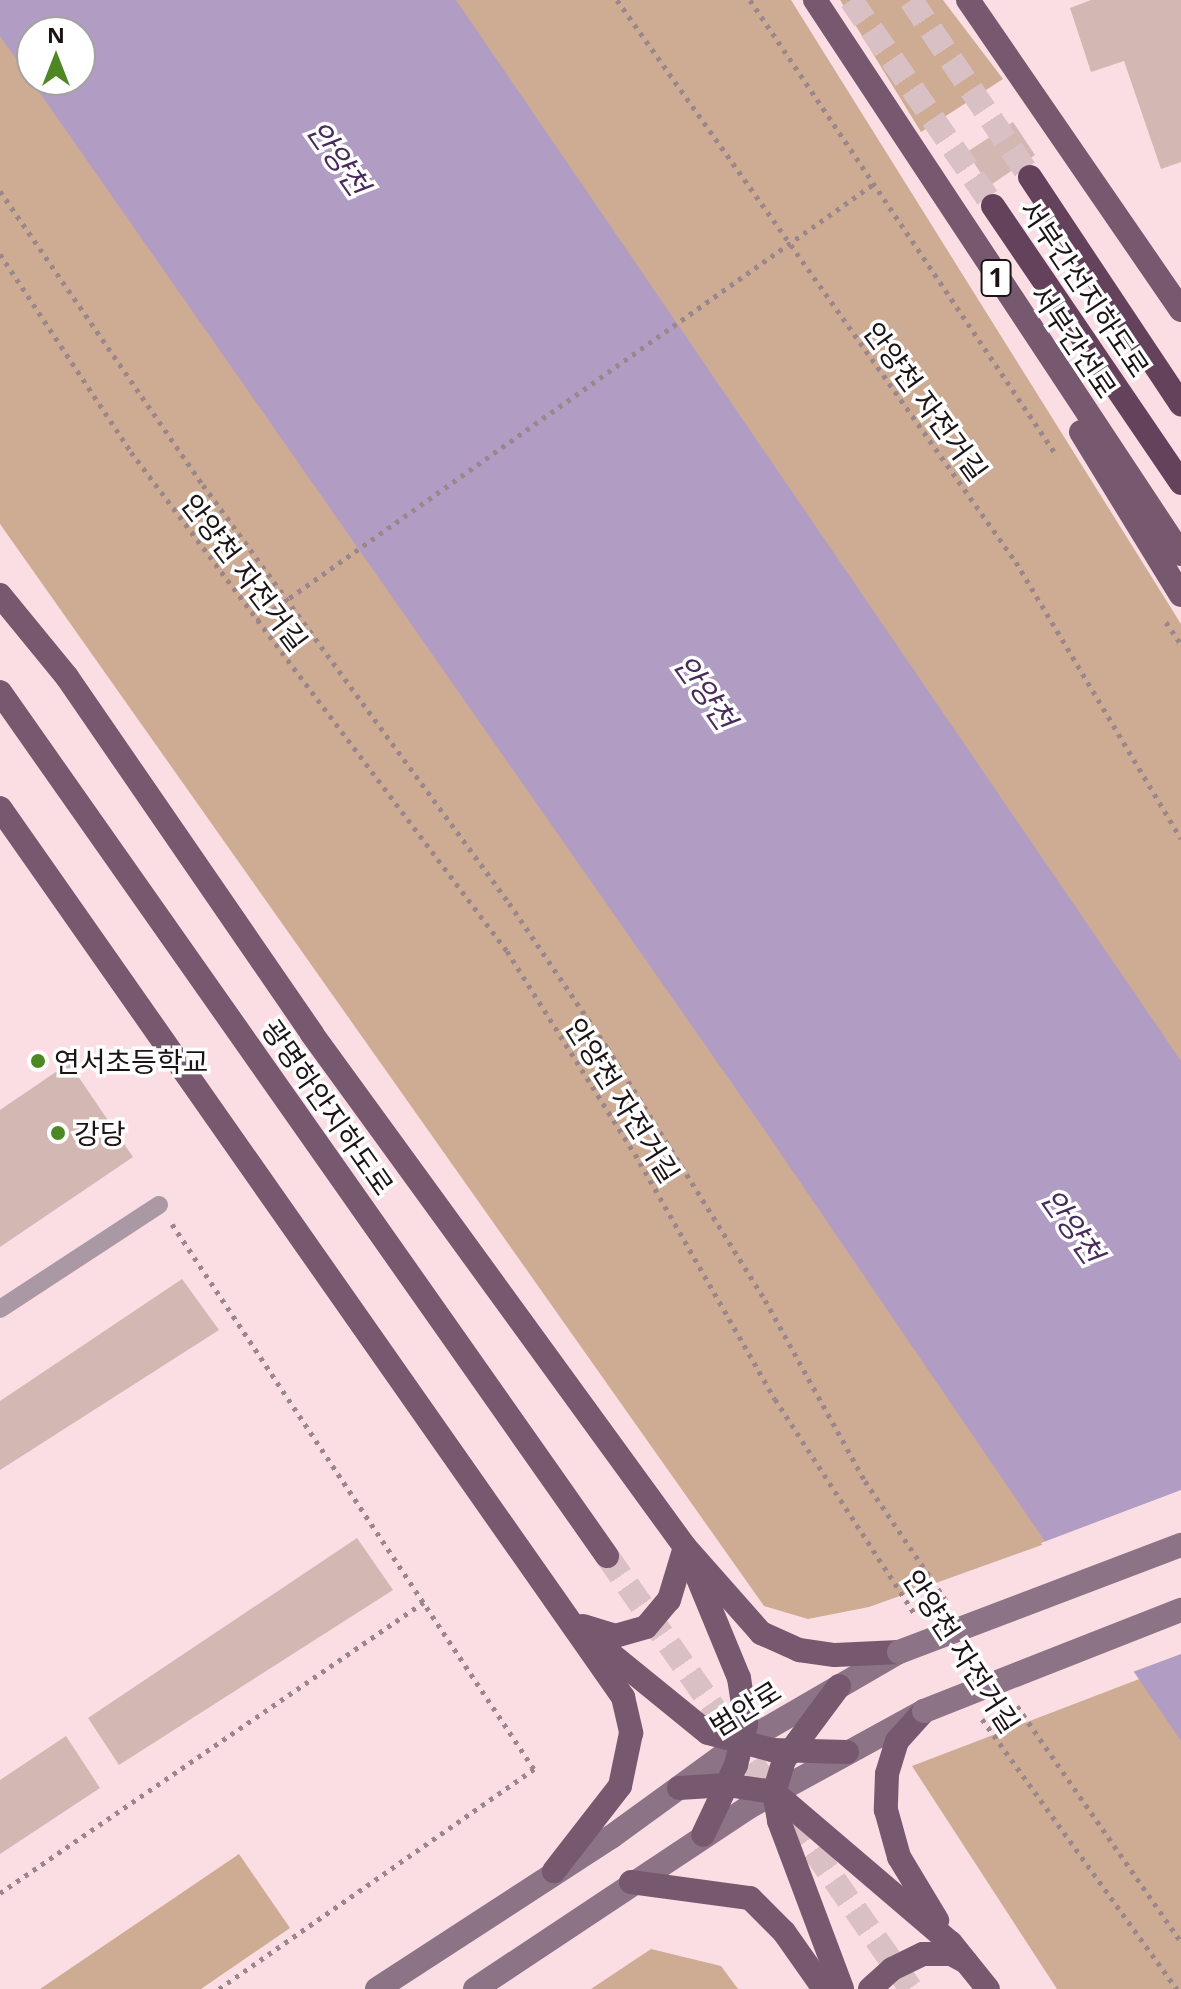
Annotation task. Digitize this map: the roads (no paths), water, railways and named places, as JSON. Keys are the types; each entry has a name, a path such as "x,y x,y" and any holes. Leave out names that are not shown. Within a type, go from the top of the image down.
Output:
{"highway":[{"name":"서부간선지하도로","path":"1030,177 1181,404"},
{"name":"서부간선지하도로","path":"993,206 1181,483"}],"main road":[{"name":"서부간선로","path":"815,0 1001,286 1181,554"},
{"path":"974,6 1181,310"},
{"path":"1001,286 1029,349 1181,595"},
{"path":"0,595 67,677 312,1034 685,1547 761,1633 799,1650 835,1655 899,1652"},
{"name":"광명하안지하도로","path":"0,692 607,1556"},
{"path":"0,808 230,1142 623,1697 631,1733 629,1758 608,1807 554,1871"},
{"name":"범안로","path":"377,1989 742,1743 899,1652 1181,1545"},
{"path":"571,1620 602,1635 626,1635 646,1627 669,1600 685,1547"},
{"path":"685,1547 739,1678 746,1724 727,1785 703,1835"},
{"path":"475,1989 703,1835 847,1752 924,1711 1181,1610"},
{"path":"571,1620 662,1700 708,1733 742,1743 791,1750 847,1752"},
{"path":"839,1686 791,1750 774,1792 784,1834 842,1989"},
{"path":"924,1711 897,1741 887,1774 888,1830 951,1943"},
{"path":"679,1788 727,1785 774,1792 951,1943 972,1965 988,1989"},
{"path":"631,1882 750,1898 784,1932 824,1989"},
{"path":"870,1989 892,1969 923,1954 951,1954 972,1965"}],"lane":[{"path":"0,1309 159,1205"}],"water":[{"name":"안양천","path":"0,0 456,0 1181,1061 1181,1741 766,1132 42,96 96,96 96,16 16,16 16,59 0,36"}],"tunnel":[{"path":"851,0 993,206"},
{"path":"911,0 1030,177"},
{"path":"607,1556 911,1989"}],"place":[{"name":"연서초등학교","path":"38,1061"},
{"name":"강당","path":"58,1133"}]}
